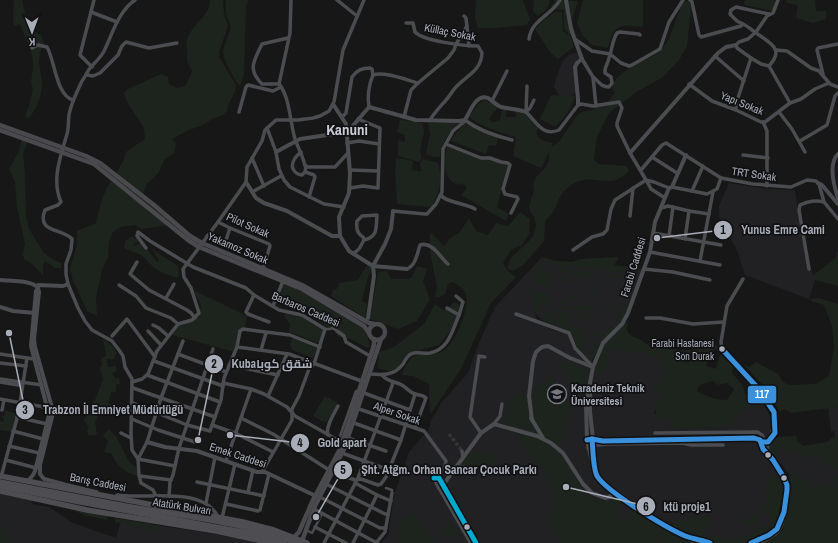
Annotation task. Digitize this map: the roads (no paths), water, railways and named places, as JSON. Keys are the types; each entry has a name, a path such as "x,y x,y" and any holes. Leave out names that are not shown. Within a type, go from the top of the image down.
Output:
{"highway":[{"path":"0,478 47,486 60,491"},
{"path":"0,478 60,491 249,523 300,541"},
{"path":"0,486 60,491"},
{"path":"42,491 47,486"},
{"path":"0,491 113,514 216,531 272,543"},
{"name":"Atatürk Bulvarı","path":"60,491 126,507 224,523 284,543"},
{"name":"Atatürk Bulvarı","path":"254,532 300,541"}],"main road":[{"path":"0,125 62,150"},
{"path":"0,130 62,150"},
{"name":"Yakamoz Sokak","path":"62,150 94,164 188,240 314,296 364,326 369,333"},
{"name":"Yakamoz Sokak","path":"200,245 263,268 302,285 369,323 375,324"},
{"path":"300,541 299,532 342,453 343,443 348,438 354,423 381,339 385,336 384,328 375,324 369,333 371,338 381,339"},
{"path":"300,541 314,509 317,497 326,484 343,443 361,381 374,345 374,339"}],"street":[{"path":"92,66 80,55 94,0"},
{"path":"135,0 127,7 117,22 108,39 105,50 92,66 73,100 68,117 68,131 59,159 57,188 58,196 61,202 58,206 45,210 43,221 46,226 67,235 72,239 72,250 66,264 66,274 68,284 81,315 92,330 112,341 121,353 125,367 132,378 132,450 138,459 141,483 153,490 156,496"},
{"path":"291,0 290,33 280,86 291,119 296,141 301,152 305,166 306,166 302,175 298,175 293,168 294,160 301,152"},
{"path":"337,0 356,16"},
{"path":"132,382 147,375 161,346 178,324 198,316 199,310 191,288 182,273 183,269 246,182 247,167 262,141 267,128 276,120 298,120 320,116 329,111 333,104 340,73 342,54 356,16 364,0"},
{"path":"529,39 530,32 535,24 554,8 560,0"},
{"path":"566,0 568,19 582,59 593,77 598,81 598,84 604,87 609,87 612,81 611,77 604,72 617,33 639,34 640,36"},
{"path":"576,40 592,51 610,54 620,63 629,66 658,51 662,45 669,22 683,0"},
{"path":"690,0 692,2 699,35 701,37 741,26 743,24"},
{"path":"630,153 715,56 723,49 736,45 756,32 769,14 773,13 778,0"},
{"path":"769,14 736,7 731,10 730,14 770,42 776,50 775,58 769,66"},
{"path":"91,12 117,22"},
{"path":"464,16 466,18 469,46"},
{"name":"Küllaç Sokak","path":"406,22 414,23 415,32 420,36 456,44 478,46 482,53 481,63 456,87 447,100 436,110 430,120"},
{"path":"404,117 411,90 448,58 467,26"},
{"path":"280,86 262,84 253,71 253,64 262,44 288,38"},
{"path":"87,75 93,76 100,73 118,55 122,46 126,42 149,48 177,43"},
{"path":"823,75 817,50 818,48 838,44"},
{"path":"32,48 38,45 47,47 61,89 73,100"},
{"path":"736,45 740,51 761,64 769,66 790,103"},
{"path":"776,50 787,51 810,68 819,71 829,83 838,87"},
{"path":"715,56 744,81"},
{"path":"736,110 736,104 751,58"},
{"path":"368,318 374,276 373,266 385,244 390,229 393,211 427,214 436,204 441,195 443,149 453,132 464,122 480,98 486,97 501,107 526,112 541,128 546,131 558,130 578,105 575,67 582,59"},
{"path":"276,152 296,141 334,134 347,130 353,126 369,106 368,99 373,75 372,69 362,69 355,72 352,77 346,113 342,117"},
{"path":"492,101 508,71"},
{"path":"373,75 381,74 418,83"},
{"path":"593,77 596,106"},
{"name":"Yapı Sokak","path":"689,84 712,101 763,122 768,120 790,103 801,99 815,89 829,83"},
{"path":"239,112 246,87 248,86 273,91 280,86"},
{"path":"526,86 526,112"},
{"path":"800,142 827,125 835,96 838,93"},
{"path":"526,112 534,100"},
{"path":"578,105 596,106 615,102 621,103 622,108 617,126 630,153 651,189 665,198"},
{"path":"333,104 345,121 347,130 350,188 347,200 339,217 340,236 347,249 373,266 407,269 414,263 420,245 424,244 429,245 448,264"},
{"path":"369,106 421,121 465,120 491,134 512,140"},
{"path":"779,112 800,142 805,152"},
{"path":"350,188 363,186 378,188 380,128 358,119"},
{"path":"763,122 767,131 767,186"},
{"path":"267,128 276,152 281,176 290,187 326,205 344,207"},
{"path":"347,143 359,141 379,144"},
{"name":"TRT Sokak","path":"641,170 662,145 666,143 721,178 767,186 791,187 808,180 814,180 818,183"},
{"path":"446,144 481,158 490,158 508,163 510,165 503,190 505,194 517,197 518,200 511,213"},
{"path":"306,166 335,167 348,153"},
{"path":"838,154 834,160 833,169 838,198"},
{"path":"743,155 768,158"},
{"name":"Farabi Caddesi","path":"686,156 655,222 650,252 625,320 603,343 593,367 586,404 587,440 588,448 598,477 604,483 664,525 684,536 708,543"},
{"path":"652,157 677,173"},
{"path":"252,158 264,186"},
{"path":"692,191 703,166"},
{"path":"350,170 378,171"},
{"path":"304,172 314,175 310,197"},
{"path":"252,192 281,176"},
{"path":"573,250 579,244 592,237 604,234 607,230 611,209 615,200 646,180 670,188 707,194 717,189 721,178"},
{"path":"246,182 252,192 264,203 287,211 332,236 340,236"},
{"path":"818,183 824,202 838,219"},
{"path":"818,183 822,185 838,204"},
{"path":"630,216 633,188"},
{"path":"700,261 713,192"},
{"path":"441,195 444,199 470,206 475,209"},
{"path":"809,269 799,210 800,205 810,200 824,202"},
{"path":"661,208 668,206 709,214"},
{"path":"669,236 673,207"},
{"path":"685,239 689,211"},
{"path":"353,254 359,249 364,240 372,238 374,235 377,225 377,215 362,216 357,221 357,230 364,240"},
{"name":"Pilot Sokak","path":"218,222 269,244 270,246 263,268"},
{"path":"207,236 225,243 230,228"},
{"name":"Barbaros Caddesi","path":"146,248 137,236 138,232 186,263 202,271 246,288 254,295 279,310 302,315 325,329 332,328 344,336 346,342 370,356"},
{"path":"653,233 721,245"},
{"path":"650,252 720,265"},
{"path":"137,262 130,274 149,290 191,313 195,318"},
{"path":"644,269 673,272 710,280"},
{"path":"744,279 727,306 721,342 722,349 756,386 770,406 775,418 774,428 769,438 767,448 789,483 789,492 780,530 759,543"},
{"path":"0,280 29,283 38,288 39,292 31,346 53,413 40,465 40,474 44,480 60,491 61,504"},
{"path":"273,306 283,281"},
{"path":"38,288 38,285 63,286 68,284"},
{"path":"166,298 174,284"},
{"path":"119,285 136,296 146,308 172,318 178,324"},
{"path":"254,295 246,312 269,322"},
{"path":"370,374 382,375 396,372 409,355 430,353 444,346 451,336 463,302 456,296"},
{"path":"0,307 35,313"},
{"path":"448,308 449,311 459,315"},
{"path":"516,314 569,333 575,348 593,367"},
{"path":"646,318 660,318 693,324 724,322"},
{"path":"112,336 127,319 154,359 203,380 251,389 268,396 287,407 292,413 343,443"},
{"path":"153,325 168,336"},
{"path":"117,412 133,405 156,412 187,425 210,431 220,402 226,372 237,347 240,331 243,329 290,335 320,347"},
{"path":"262,472 292,420 292,409 299,396 309,369 314,364 325,329"},
{"path":"148,331 161,346"},
{"path":"261,350 266,333"},
{"path":"138,459 146,442 183,341"},
{"path":"543,438 528,413 530,407 530,384 536,352 542,347 548,346 570,358 593,367"},
{"path":"237,347 287,354 366,384"},
{"path":"169,496 169,485 179,448 213,349"},
{"path":"0,354 36,359"},
{"path":"178,354 226,372"},
{"path":"268,396 287,354"},
{"path":"481,433 470,417 478,356 485,357"},
{"path":"0,478 17,417 27,358"},
{"path":"27,482 34,475 49,416 36,359"},
{"path":"0,363 26,366"},
{"path":"229,365 278,374"},
{"path":"147,375 220,402"},
{"path":"382,375 393,383 401,385 407,391 426,398 415,428"},
{"path":"0,379 42,386"},
{"name":"Farabi Caddesi","path":"590,380 590,412 596,471"},
{"path":"0,382 18,385 23,383"},
{"path":"324,543 356,482 371,446 393,383"},
{"path":"132,388 193,408 215,417"},
{"path":"226,461 251,389"},
{"path":"364,393 410,410"},
{"path":"356,482 361,479 380,485 384,481 401,440 415,394"},
{"path":"2,410 2,399 44,407 47,406"},
{"path":"441,487 481,433 494,424 500,416 502,404"},
{"path":"328,435 327,432 330,423 338,406"},
{"name":"Alper Sokak","path":"359,409 424,431 446,461 446,464 438,477"},
{"path":"17,417 47,424"},
{"path":"240,418 280,439 331,471 356,482 377,495 391,501"},
{"path":"132,419 151,428 195,442"},
{"path":"354,423 401,440"},
{"path":"494,424 543,438 551,443 563,452 583,484 592,493 605,498 609,497 615,492"},
{"path":"212,425 235,433 273,452"},
{"path":"13,431 43,439"},
{"path":"655,433 758,432 769,438"},
{"path":"121,433 131,438"},
{"path":"348,438 386,451"},
{"path":"587,440 754,438 766,443 769,438"},
{"path":"761,441 769,438"},
{"path":"751,543 773,532 777,528 781,520 787,490 786,482 783,476 761,441"},
{"name":"Emek Caddesi","path":"146,442 165,447 197,451 252,470 269,474 317,497"},
{"path":"588,448 593,446 646,444 723,445"},
{"path":"9,446 39,453"},
{"path":"462,451 463,458"},
{"path":"342,453 389,470"},
{"path":"216,457 206,503 220,517 226,504 235,464"},
{"path":"138,459 175,466"},
{"path":"6,460 35,469"},
{"path":"456,467 501,469"},
{"path":"35,469 39,485 47,501"},
{"path":"248,492 252,470"},
{"path":"226,504 258,511 264,496 269,474"},
{"path":"140,476 171,480"},
{"path":"438,477 441,487 470,543"},
{"path":"197,482 264,496"},
{"path":"326,484 371,508 384,514 388,514"},
{"path":"441,487 476,543"},
{"path":"314,509 377,543 385,532 391,501 392,490 386,488"},
{"name":"Barış Caddesi","path":"60,491 122,496 169,496 193,498 206,503"},
{"path":"353,543 377,495"},
{"path":"317,497 380,528 386,528"},
{"path":"308,531 312,533 322,513"},
{"name":"Farabi Caddesi","path":"664,525 675,534 696,543"},
{"path":"315,527 346,543"}],"tunnel":[{"path":"449,434 462,451"}],"place":[{"name":"Yunus Emre Cami","path":"657,238"},
{"name":"Trabzon İl Emniyet Müdürlüğü","path":"9,333"},
{"name":"Farabi Hastanesi Son Durak","path":"722,349"},
{"name":"Karadeniz Teknik Üniversitesi","path":"557,394"},
{"name":"Gold apart","path":"230,435"},
{"name":"Kubaشقق كوبا","path":"198,440"},
{"name":"ktü proje1","path":"566,487"},
{"name":"Şht. Atğm. Orhan Sancar Çocuk Parkı","path":"316,517"}],"district":[{"name":"Kanuni","path":"347,130"}]}
